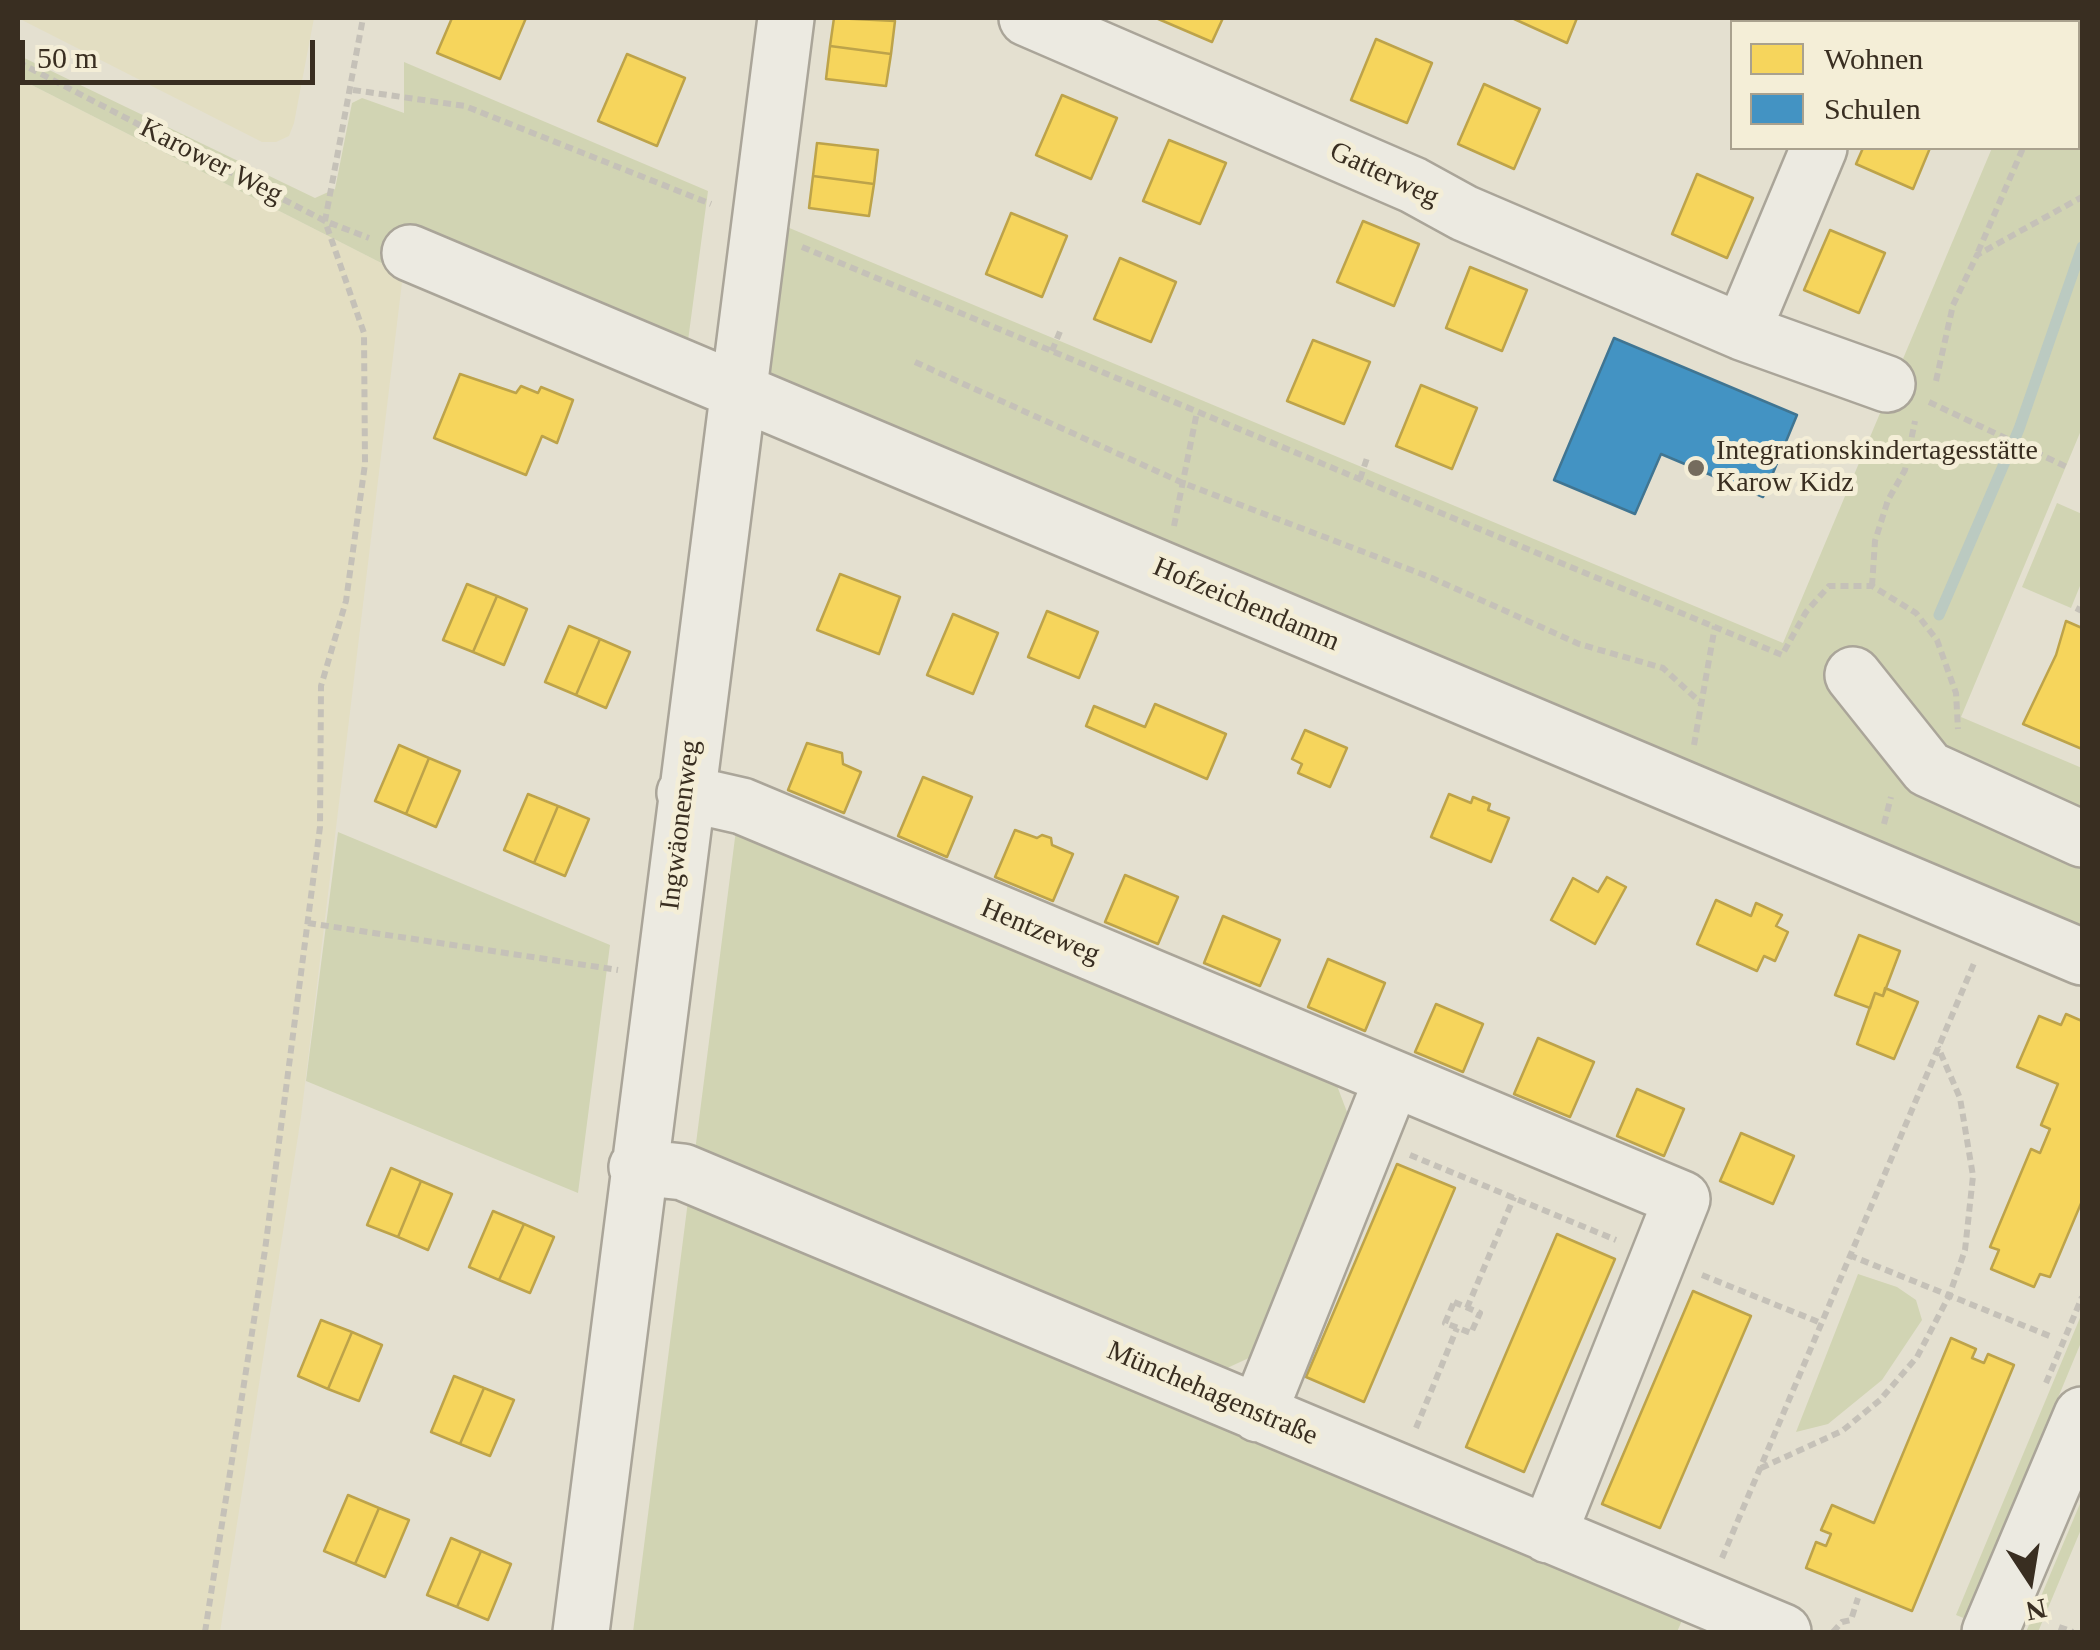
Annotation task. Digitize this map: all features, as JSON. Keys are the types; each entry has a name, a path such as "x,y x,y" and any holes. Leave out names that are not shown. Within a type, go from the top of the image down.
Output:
{"street":[{"name":"Ingwäonenweg","path":"581,1632 786,18"},
{"name":"Gatterweg","path":"1027,18 1742,332 1910,394"},
{"path":"1742,332 1818,150"},
{"name":"Hofzeichendamm","path":"410,253 2082,958"},
{"path":"1853,675 1936,741 1928,769 2082,839"},
{"name":"Hentzeweg","path":"685,793 742,806 1682,1198 1548,1536"},
{"path":"1258,1414 1392,1080"},
{"name":"Münchehagenstraße","path":"638,1166 683,1172 1783,1632"},
{"path":"1990,1632 2082,1415"}],"path":[{"path":"205,1632 264,1250 320,827 321,686 346,602 366,464 364,333 325,221 363,18"},
{"name":"Karower Weg","path":"18,62 325,221 410,253"},
{"path":"352,90 465,106 711,204"},
{"path":"1872,586 1875,541 1888,500 1905,470 1912,424 1910,394 2022,150"},
{"path":"1977,255 2082,197"},
{"path":"796,244 1782,655 1806,612 1830,586 1872,586 1916,613 1936,640 1956,693 1936,741 1896,782 1872,868"},
{"path":"1052,351 1060,329"},
{"path":"915,362 1182,483 1432,578 1579,644 1663,668 1702,703"},
{"path":"1910,394 2069,468"},
{"path":"1165,571 1197,412"},
{"path":"1360,479 1368,456"},
{"path":"1686,790 1715,626"},
{"path":"1704,1599 1992,920"},
{"path":"308,923 618,970"},
{"path":"1760,1469 1842,1430 1880,1400 1917,1357 1949,1296 1965,1250 1973,1176 1960,1098 1938,1047"},
{"path":"1368,1137 1821,1323"},
{"path":"1467,1308 1514,1197"},
{"path":"1848,1255 2052,1337"},
{"path":"1454,1302 1480,1313 1471,1333 1458,1328 1445,1323 1454,1302"},
{"path":"1397,1472 1458,1328"},
{"path":"1833,1632 1851,1620 1858,1598"},
{"path":"2059,1627 2073,1632"}],"shaded area":[{"path":"18,18 314,18 289,136 276,142 262,142"},
{"path":"18,78 403,274 301,1117 220,1632 18,1632"}],"green space":[{"path":"2082,18 2082,428 1961,717 2082,768 2082,935 766,381 787,227 1783,643 1991,150 2080,150 2080,20 2045,20"},
{"path":"18,55 315,198 335,189 352,103 362,98 404,113 404,62 708,191 687,348 402,227 403,274 18,78"},
{"path":"2057,503 2082,514 2082,581 2071,608 2022,587"},
{"path":"736,830 1336,1083 1350,1120 1251,1357 1212,1375 694,1159"},
{"path":"338,832 610,945 578,1193 306,1081"},
{"path":"688,1201 1683,1618 1677,1632 633,1632"},
{"path":"1858,1274 1897,1287 1916,1300 1922,1320 1882,1380 1828,1424 1796,1432"},
{"path":"2082,1313 2082,1340 1966,1619 1956,1615"},
{"path":"2082,1499 2082,1527 2038,1632 2026,1632"}],"building: Wohnen":[{"path":"452,18 526,18 500,79 437,53"},
{"path":"834,18 895,21 891,54 830,46"},
{"path":"1156,18 1223,18 1212,42"},
{"path":"1512,18 1577,18 1567,43"},
{"path":"1918,18 1984,18 1983,20"},
{"path":"1376,39 1432,63 1407,123 1351,100"},
{"path":"830,46 891,54 886,86 826,79"},
{"path":"627,54 685,78 657,146 598,121"},
{"path":"1484,84 1540,109 1514,169 1458,144"},
{"path":"1062,95 1117,118 1091,179 1036,155"},
{"path":"1169,140 1226,163 1200,224 1143,201"},
{"path":"817,143 878,150 874,184 813,176"},
{"path":"1862,150 1929,150 1913,189 1856,164"},
{"path":"1697,174 1753,198 1727,258 1672,234"},
{"path":"813,176 874,184 869,216 809,208"},
{"path":"1011,213 1067,236 1042,297 986,274"},
{"path":"1363,221 1419,244 1394,306 1337,282"},
{"path":"1830,230 1885,253 1859,313 1804,290"},
{"path":"1120,258 1176,282 1151,342 1094,319"},
{"path":"1470,267 1527,290 1502,351 1446,328"},
{"path":"1313,340 1370,362 1344,424 1287,401"},
{"path":"460,374 516,393 521,386 538,393 541,387 573,400 557,443 542,436 526,475 434,438"},
{"path":"1421,385 1477,408 1452,469 1396,446"},
{"path":"840,574 900,597 879,654 817,630"},
{"path":"467,584 497,596 473,652 443,640"},
{"path":"497,596 527,609 504,665 473,652"},
{"path":"1047,611 1098,632 1079,678 1028,657"},
{"path":"953,614 998,633 973,694 927,675"},
{"path":"2066,621 2082,628 2082,749 2023,724 2056,655"},
{"path":"569,626 600,639 576,695 545,682"},
{"path":"600,639 630,652 606,708 576,695"},
{"path":"1155,704 1226,734 1207,779 1086,726 1094,706 1145,727"},
{"path":"1305,730 1347,748 1330,787 1298,773 1302,764 1292,759"},
{"path":"807,743 842,753 843,764 861,772 844,813 788,790"},
{"path":"399,745 429,758 406,814 375,801"},
{"path":"429,758 460,771 436,827 406,814"},
{"path":"923,777 972,797 947,857 898,836"},
{"path":"528,794 558,806 534,863 504,850"},
{"path":"1449,794 1471,803 1473,797 1490,804 1488,810 1509,818 1491,862 1431,837"},
{"path":"558,806 589,819 565,876 534,863"},
{"path":"1015,830 1037,838 1051,838 1052,845 1073,854 1053,901 995,877"},
{"path":"1125,875 1178,897 1158,944 1105,922"},
{"path":"1607,877 1626,887 1595,944 1551,920 1573,878 1598,892"},
{"path":"1716,900 1751,916 1756,903 1782,915 1776,926 1788,932 1775,961 1764,956 1757,971 1697,944"},
{"path":"1223,916 1280,940 1260,986 1204,963"},
{"path":"1859,935 1900,951 1883,996 1875,993 1870,1008 1835,995"},
{"path":"1328,959 1385,983 1365,1031 1308,1007"},
{"path":"1885,988 1918,1002 1894,1059 1857,1044 1875,993 1883,996"},
{"path":"1436,1004 1483,1024 1463,1072 1415,1052"},
{"path":"2066,1014 2082,1021 2082,1201 2050,1277 2040,1274 2034,1287 1991,1269 1999,1250 1990,1247 2031,1149 2040,1153 2050,1129 2041,1125 2058,1084 2017,1067 2039,1016 2061,1025"},
{"path":"1538,1038 1594,1062 1570,1117 1514,1094"},
{"path":"1637,1089 1684,1109 1664,1156 1617,1136"},
{"path":"1741,1133 1794,1156 1773,1204 1720,1181"},
{"path":"1397,1164 1455,1188 1364,1402 1306,1377"},
{"path":"391,1168 421,1181 398,1237 367,1225"},
{"path":"421,1181 452,1194 428,1250 398,1237"},
{"path":"493,1211 524,1224 499,1280 469,1267"},
{"path":"524,1224 554,1237 530,1293 499,1280"},
{"path":"1557,1234 1615,1259 1524,1472 1466,1447"},
{"path":"1693,1291 1751,1316 1660,1528 1602,1504"},
{"path":"321,1320 352,1332 328,1389 298,1376"},
{"path":"352,1332 382,1345 359,1401 328,1389"},
{"path":"1951,1338 1976,1349 1972,1358 1984,1363 1988,1354 2014,1365 1912,1611 1806,1568 1816,1542 1826,1546 1831,1534 1821,1530 1832,1505 1874,1523"},
{"path":"454,1376 484,1388 460,1444 431,1432"},
{"path":"484,1388 514,1400 490,1456 460,1444"},
{"path":"348,1495 379,1508 355,1564 324,1551"},
{"path":"379,1508 409,1520 385,1577 355,1564"},
{"path":"451,1538 481,1551 457,1607 427,1595"},
{"path":"481,1551 511,1564 488,1620 457,1607"}],"building: Schulen":[{"path":"1614,338 1797,415 1763,497 1661,454 1635,514 1554,480"}],"waterway":[{"path":"1939,615 2019,429 2082,247"}],"place":[{"name":"Integrationskindertagesstätte Karow Kidz","path":"1696,468"}]}
